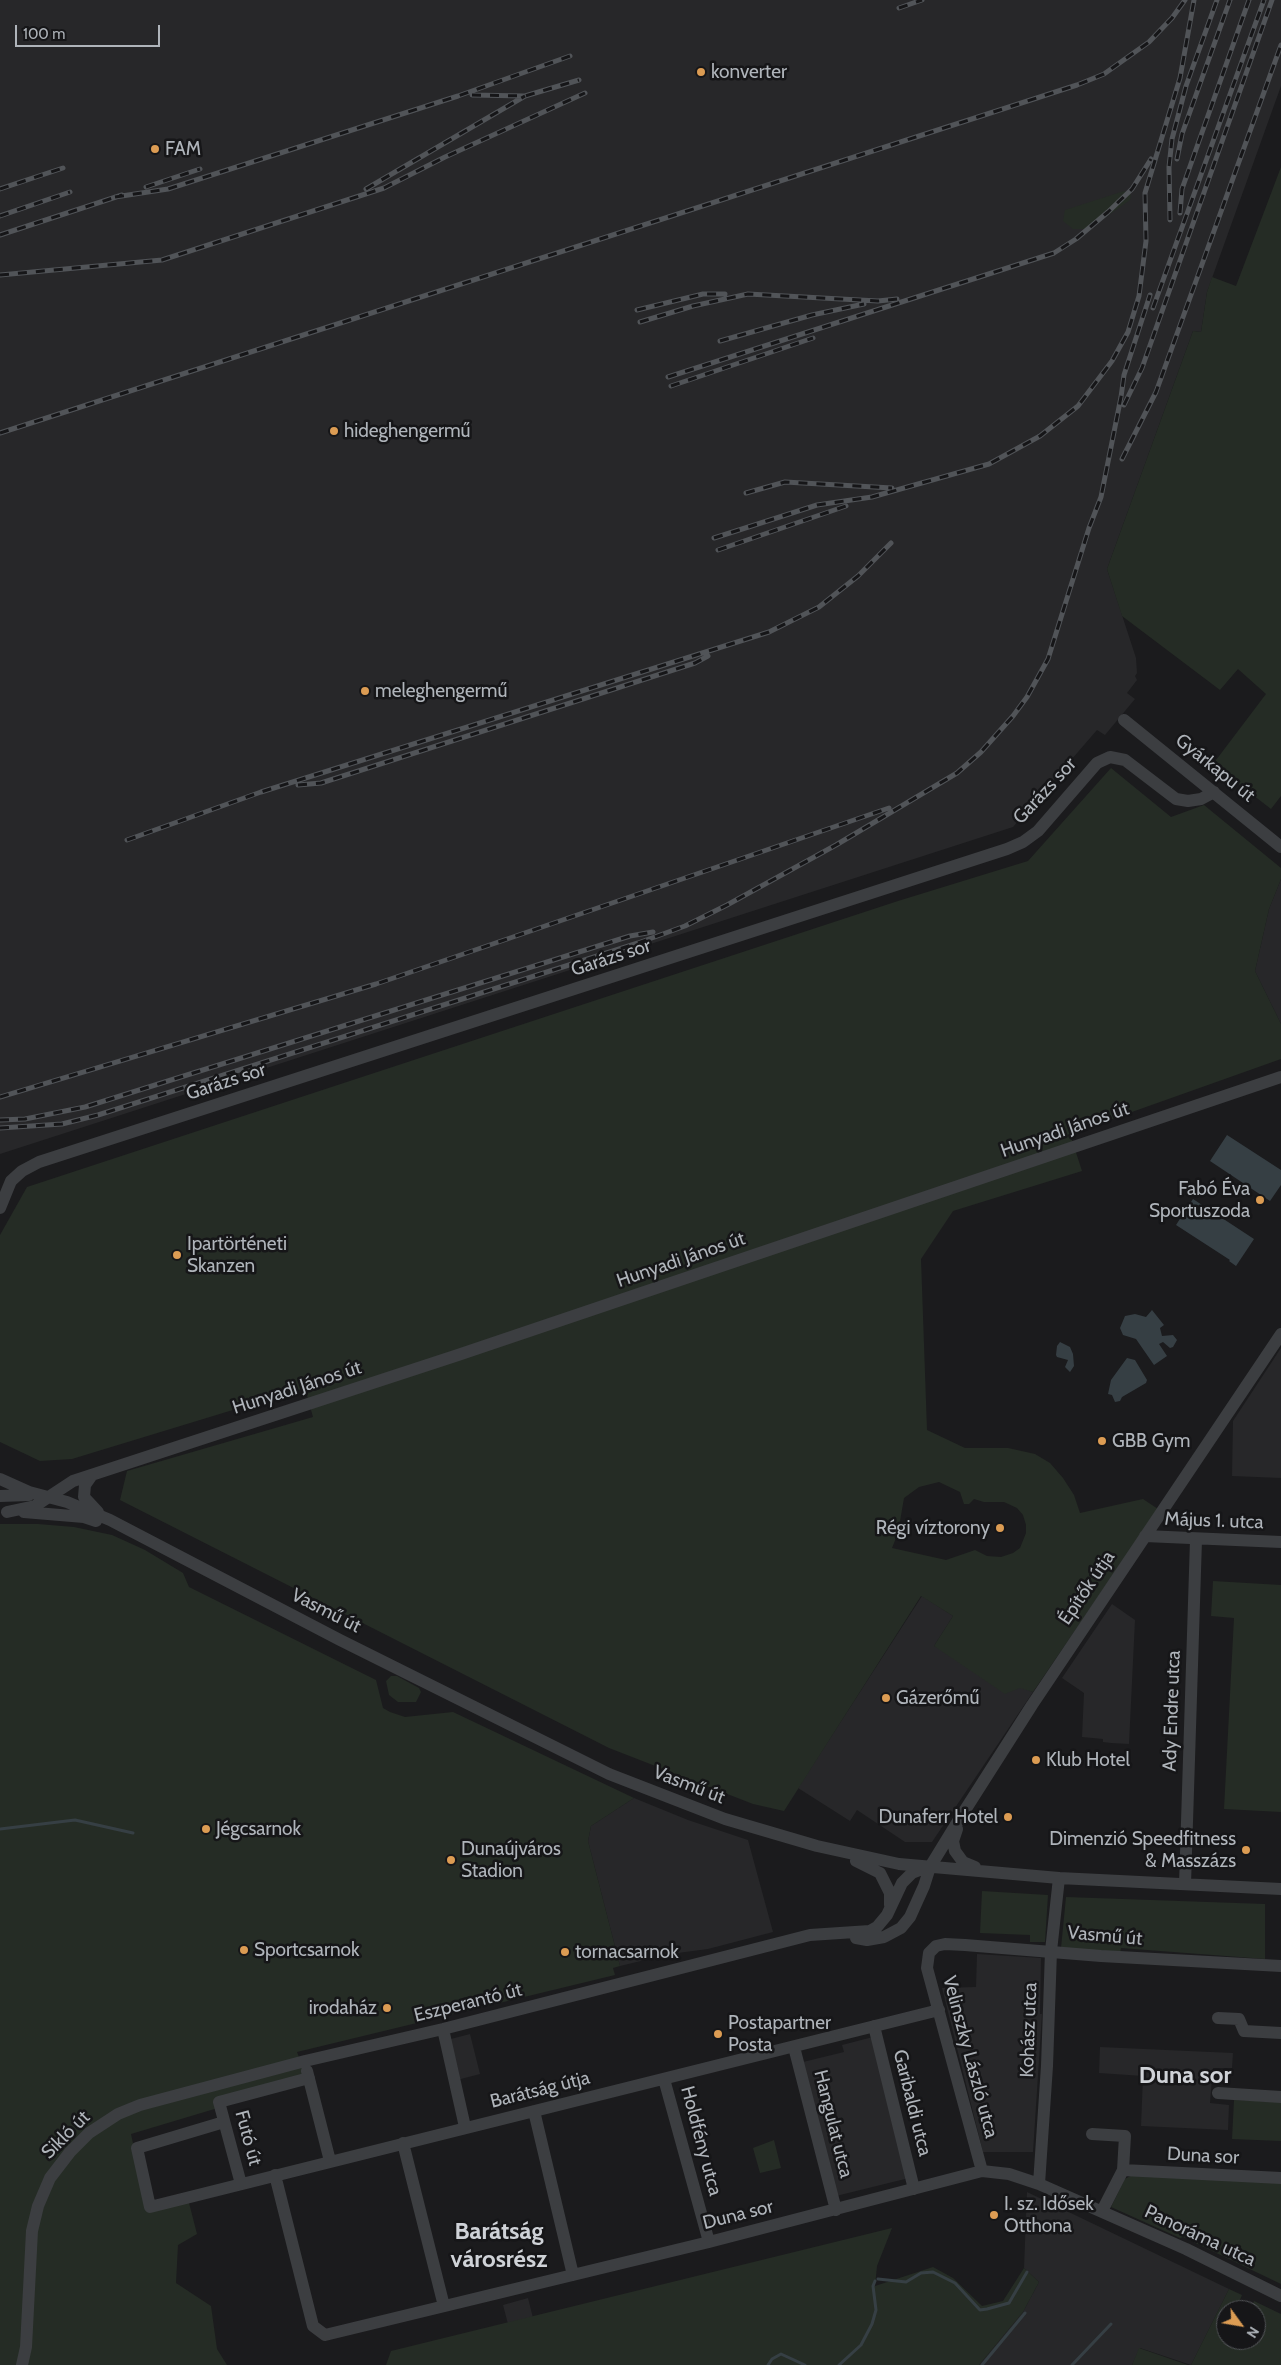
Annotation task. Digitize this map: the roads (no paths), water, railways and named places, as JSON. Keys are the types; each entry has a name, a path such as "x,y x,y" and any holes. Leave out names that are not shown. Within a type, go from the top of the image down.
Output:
{"street":[{"name":"Gyárkapu út","path":"1124,720 1281,847"},
{"name":"Garázs sor","path":"0,1208 11,1181 22,1171 39,1162 1007,849 1023,842 1038,831 1097,763 1110,757 1125,760 1176,799 1188,801 1201,799 1214,792"},
{"name":"Hunyadi János út","path":"49,1496 73,1482 92,1475 458,1355 1281,1077"},
{"name":"Építők útja","path":"930,1867 1032,1705 1281,1334"},
{"path":"92,1475 85,1485 84,1497 92,1508 136,1535"},
{"path":"0,1479 29,1492 49,1496 110,1520"},
{"path":"0,1496 14,1494 49,1496"},
{"path":"4,1512 35,1506 49,1496"},
{"path":"4,1512 84,1518 136,1535"},
{"name":"Vasmű út","path":"136,1535 340,1640 608,1774 725,1820 817,1846 899,1864 1058,1878 1281,1889"},
{"name":"Május 1. utca","path":"1145,1536 1196,1540 1281,1542"},
{"name":"Ady Endre utca","path":"1185,1884 1196,1540"},
{"path":"960,1818 953,1841 954,1851 963,1862 987,1871"},
{"path":"817,1846 870,1866 880,1873 890,1893 890,1905"},
{"name":"Eszperantó út","path":"118,2114 140,2105 305,2061 443,2029 810,1935 870,1931 883,1921 902,1883 912,1873 930,1867"},
{"name":"Eszperantó út","path":"829,1933 868,1940 884,1937 901,1928 916,1907 930,1867"},
{"name":"Kohász utca","path":"1039,2184 1048,2066 1050,1950 1058,1878"},
{"name":"Vasmű út","path":"929,1953 936,1946 945,1944 1050,1950 1101,1956 1281,1966"},
{"name":"Velinszky László utca","path":"929,1953 927,1968 982,2171"},
{"name":"Barátság útja","path":"224,2122 137,2148 150,2206 939,2010"},
{"path":"1218,2018 1239,2020 1244,2031 1281,2033"},
{"name":"Garibaldi utca","path":"874,2026 914,2189"},
{"path":"443,2029 465,2127"},
{"name":"Hangulat utca","path":"794,2047 836,2210"},
{"path":"305,2061 330,2161"},
{"name":"Futó út","path":"242,2184 219,2102 309,2078"},
{"name":"Holdfény utca","path":"664,2079 709,2242"},
{"path":"1218,2093 1281,2096"},
{"path":"534,2111 573,2275"},
{"name":"Sikló út","path":"25,2362 32,2231 38,2206 50,2178 70,2152 89,2133 118,2114"},
{"path":"1092,2134 1125,2136 1124,2170 1102,2211"},
{"path":"404,2143 444,2306"},
{"name":"Duna sor","path":"1124,2170 1281,2178"},
{"name":"Duna sor","path":"275,2176 313,2326 325,2335 709,2242 982,2171 1009,2174 1039,2184 1102,2211"},
{"name":"Panoráma utca","path":"1102,2211 1186,2249 1281,2296"}],"waterway":[{"path":"0,1829 75,1820 133,1833"},
{"path":"878,2279 906,2282 921,2273 933,2272 955,2283 980,2310 1009,2303 1027,2272"},
{"path":"839,2365 861,2345 872,2324 876,2310 873,2286 875,2281"},
{"path":"982,2365 1025,2313"},
{"path":"1072,2365 1111,2324"},
{"path":"768,2365 772,2359 781,2354 805,2365"}],"railway":[{"path":"899,8 922,0"},
{"path":"0,433 1077,85 1104,74 1149,42 1172,18 1185,0"},
{"path":"714,538 817,505 872,497 989,464 1040,436 1078,406 1112,361 1128,332 1139,296 1146,241 1145,193 1180,78 1194,0"},
{"path":"1170,220 1169,167 1172,139 1186,86 1217,0"},
{"path":"1177,159 1182,134 1230,0"},
{"path":"1180,213 1182,189 1249,0"},
{"path":"1153,308 1264,0"},
{"path":"1124,405 1142,368 1272,0"},
{"path":"1122,459 1156,392 1281,45"},
{"path":"115,197 168,189 458,96 570,56"},
{"path":"472,95 525,96 579,80"},
{"path":"0,275 162,260 384,188 445,157 585,93"},
{"path":"366,189 525,96"},
{"path":"668,377 1054,253 1076,239 1132,189 1151,159"},
{"path":"0,189 63,168"},
{"path":"146,187 200,169"},
{"path":"0,216 70,192"},
{"path":"0,235 122,195"},
{"path":"637,310 703,294 725,294"},
{"path":"640,322 693,306 748,294 878,301 897,299"},
{"path":"0,1128 62,1124 98,1115 638,943 685,926 836,845 957,773 981,752 1013,716 1027,697 1048,659 1089,528 1101,497 1124,375 1150,295"},
{"path":"720,341 812,315 864,304"},
{"path":"671,386 813,338"},
{"path":"746,493 785,482 892,488"},
{"path":"718,550 846,506"},
{"path":"127,840 261,792 769,632 819,607 858,576 891,543"},
{"path":"298,785 321,783 695,663 708,656"},
{"path":"0,1097 376,984 889,808"},
{"path":"0,1120 25,1119 85,1107 630,936 653,932"}],"place":[{"name":"konverter","path":"701,72"},
{"name":"FAM","path":"155,149"},
{"name":"hideghengermű","path":"334,431"},
{"name":"meleghengermű","path":"365,691"},
{"name":"Fabó Éva Sportuszoda","path":"1260,1200"},
{"name":"Ipartörténeti Skanzen","path":"177,1255"},
{"name":"GBB Gym","path":"1102,1441"},
{"name":"Régi víztorony","path":"1000,1528"},
{"name":"Gázerőmű","path":"886,1698"},
{"name":"Klub Hotel","path":"1036,1760"},
{"name":"Dunaferr Hotel","path":"1008,1817"},
{"name":"Jégcsarnok","path":"206,1829"},
{"name":"Dimenzió Speedfitness & Masszázs","path":"1246,1850"},
{"name":"Dunaújváros Stadion","path":"451,1860"},
{"name":"Sportcsarnok","path":"244,1950"},
{"name":"tornacsarnok","path":"565,1952"},
{"name":"irodaház","path":"387,2008"},
{"name":"Postapartner Posta","path":"718,2034"},
{"name":"I. sz. Idősek Otthona","path":"994,2215"}],"district":[{"name":"Duna sor","path":"1185,2076"},
{"name":"Barátság városrész","path":"499,2246"}]}
